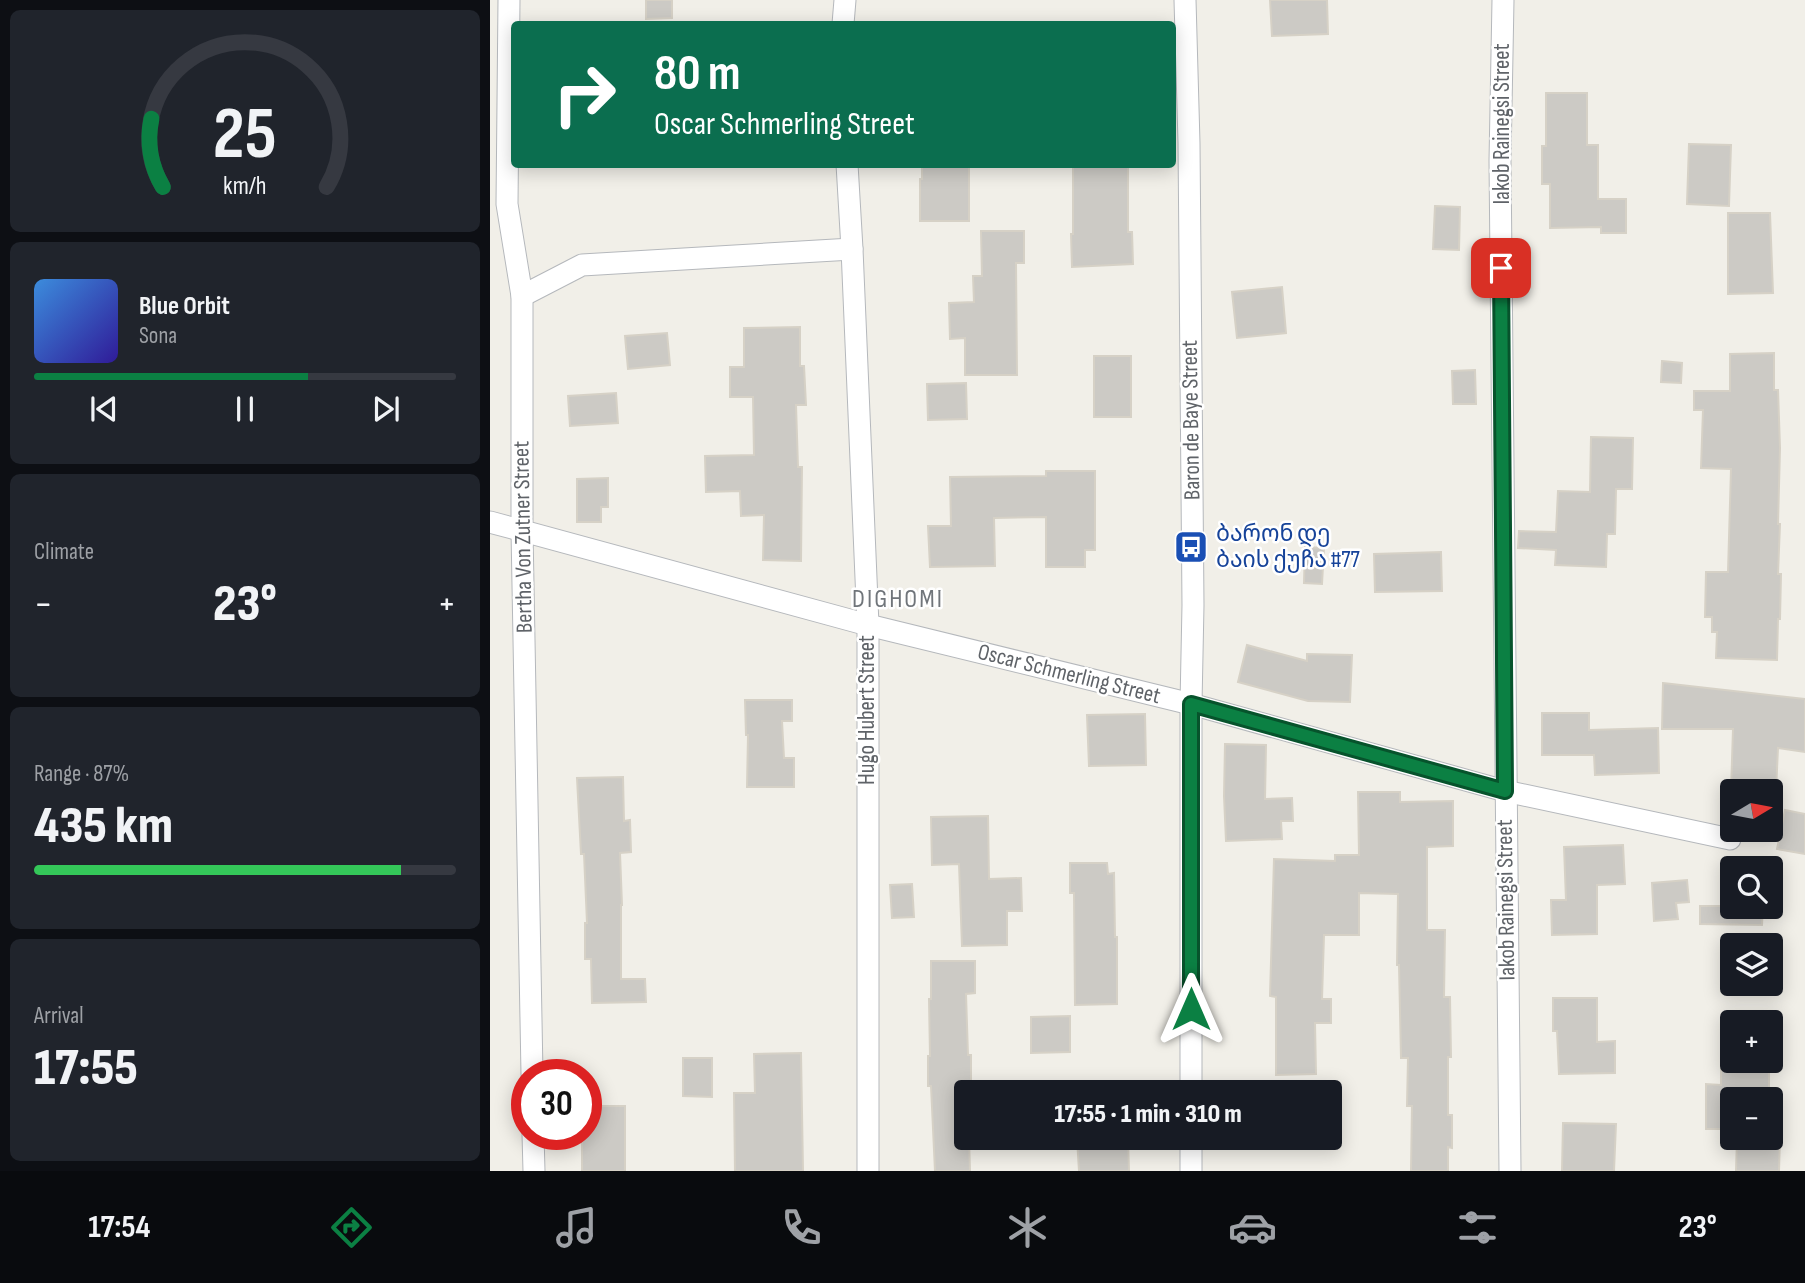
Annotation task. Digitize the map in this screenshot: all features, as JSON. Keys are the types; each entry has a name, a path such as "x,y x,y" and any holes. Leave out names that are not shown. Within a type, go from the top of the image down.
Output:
{"street":[{"name":"Bertha Von Zutner Street","path":"509,0 508,204 522,296 522,531 532,1059"},
{"path":"844,21 845,0"},
{"name":"Baron de Baye Street","path":"1185,0 1193,578 1191,1080"},
{"name":"Iakob Rainegsi Street","path":"1503,0 1500,175 1510,1171"},
{"name":"Hugo Hubert Street","path":"847,168 868,625 868,1171"},
{"path":"522,296 582,265 852,249"},
{"name":"Oscar Schmerling Street","path":"490,522 868,625 1191,704 1505,791 1720,837"},
{"path":"533,1150 534,1171"},
{"path":"1191,1150 1191,1171"}],"building":[{"path":"646,0 672,0 672,18 646,19"},
{"path":"1270,0 1327,0 1328,34 1272,36"},
{"path":"1546,93 1587,93 1587,145 1598,145 1598,199 1626,199 1626,233 1601,233 1601,227 1550,228 1550,184 1542,184 1542,146 1546,146"},
{"path":"1689,144 1731,145 1729,206 1687,204"},
{"path":"922,168 969,168 969,221 920,221"},
{"path":"1073,168 1128,168 1128,232 1132,232 1133,264 1072,267"},
{"path":"1435,206 1460,207 1459,250 1433,249"},
{"path":"1728,213 1770,213 1773,293 1728,294"},
{"path":"981,231 1024,231 1024,263 1016,263 1017,375 965,375 965,338 950,339 949,303 974,302 973,276 982,276"},
{"path":"1282,287 1286,333 1237,338 1232,292"},
{"path":"800,327 800,366 804,366 806,405 796,405 798,467 802,467 801,561 763,560 764,515 741,516 740,491 706,492 705,456 754,455 753,397 730,397 730,367 744,367 744,328"},
{"path":"667,333 670,365 628,369 625,336"},
{"path":"1774,353 1774,390 1778,390 1780,448 1778,574 1781,574 1777,660 1716,658 1717,632 1712,632 1712,617 1705,617 1706,572 1728,572 1731,469 1701,468 1703,410 1694,410 1694,391 1730,391 1730,354"},
{"path":"1094,356 1131,356 1131,417 1094,417"},
{"path":"1662,361 1682,363 1681,383 1661,382"},
{"path":"1475,370 1476,404 1453,404 1452,371"},
{"path":"966,383 967,419 928,420 927,384"},
{"path":"616,393 618,423 570,426 568,396"},
{"path":"1591,437 1633,438 1632,489 1616,489 1615,534 1607,534 1606,567 1555,565 1556,550 1518,548 1519,531 1556,532 1558,491 1590,492"},
{"path":"1046,471 1095,471 1095,550 1085,550 1085,567 1046,567 1046,517 994,518 995,566 930,567 928,526 951,526 950,477 1046,476"},
{"path":"608,478 608,507 601,507 601,522 577,522 577,479"},
{"path":"1305,547 1324,548 1322,584 1304,583"},
{"path":"1441,552 1442,591 1375,592 1374,554"},
{"path":"1247,645 1307,661 1307,654 1352,655 1350,702 1308,701 1238,682"},
{"path":"1663,683 1805,699 1805,752 1778,748 1777,779 1731,779 1733,729 1662,729"},
{"path":"745,700 792,700 792,721 782,721 784,758 794,758 794,787 747,787 748,735"},
{"path":"1542,713 1589,713 1589,730 1658,728 1659,773 1595,775 1594,755 1542,755"},
{"path":"1145,714 1146,765 1089,766 1087,715"},
{"path":"1225,744 1266,745 1265,799 1292,798 1293,821 1281,821 1282,839 1226,841"},
{"path":"623,777 624,821 630,820 631,852 620,853 621,979 645,979 646,1002 592,1003 591,959 585,959 587,923 584,854 581,854 577,778"},
{"path":"1358,792 1400,792 1400,802 1453,801 1453,846 1427,847 1427,930 1445,930 1444,997 1450,997 1448,1115 1452,1115 1452,1148 1448,1147 1448,1171 1411,1171 1412,1106 1407,1106 1408,1058 1401,1058 1397,965 1398,894 1359,893 1359,935 1324,935 1322,999 1331,999 1331,1023 1315,1023 1316,1074 1276,1075 1276,997 1270,996 1274,859 1335,861 1335,855 1359,855"},
{"path":"1785,810 1805,814 1805,854 1777,849 1778,842 1783,842"},
{"path":"988,816 989,879 1021,878 1022,911 1007,911 1007,945 962,946 959,864 932,865 931,817"},
{"path":"1623,845 1625,884 1597,885 1597,934 1552,935 1551,900 1566,900 1564,847"},
{"path":"1070,863 1107,863 1108,874 1114,873 1117,1004 1075,1005 1074,893 1070,893"},
{"path":"1687,880 1689,902 1676,903 1678,919 1654,921 1652,883"},
{"path":"912,884 914,917 892,918 890,885"},
{"path":"1700,906 1720,906 1720,919 1762,919 1762,925 1700,924"},
{"path":"931,961 975,961 975,993 966,994 971,1080 954,1080 954,1150 969,1150 970,1171 935,1171 931,1086 928,1086"},
{"path":"1553,998 1597,998 1597,1042 1615,1041 1615,1073 1559,1074 1557,1031 1553,1031"},
{"path":"1070,1016 1070,1052 1031,1053 1031,1017"},
{"path":"801,1053 803,1171 735,1171 734,1093 755,1093 754,1054"},
{"path":"683,1058 712,1058 712,1097 683,1096"},
{"path":"1721,1073 1769,1073 1769,1087 1720,1087 1720,1129 1706,1129 1706,1084 1721,1085"},
{"path":"602,1106 625,1106 625,1171 582,1171 582,1150 602,1150"},
{"path":"1563,1123 1616,1124 1614,1171 1562,1171"},
{"path":"1078,1150 1128,1150 1129,1171 1079,1171"},
{"path":"1737,1150 1780,1150 1779,1171 1736,1171"}],"place":[{"name":"ბარონ დე ბაის ქუჩა #77","path":"1191,547"}],"district":[{"name":"DIGHOMI","path":"898,599"}],"route":[{"path":"1191,1009 1191,704 1505,791 1501,268"}]}
